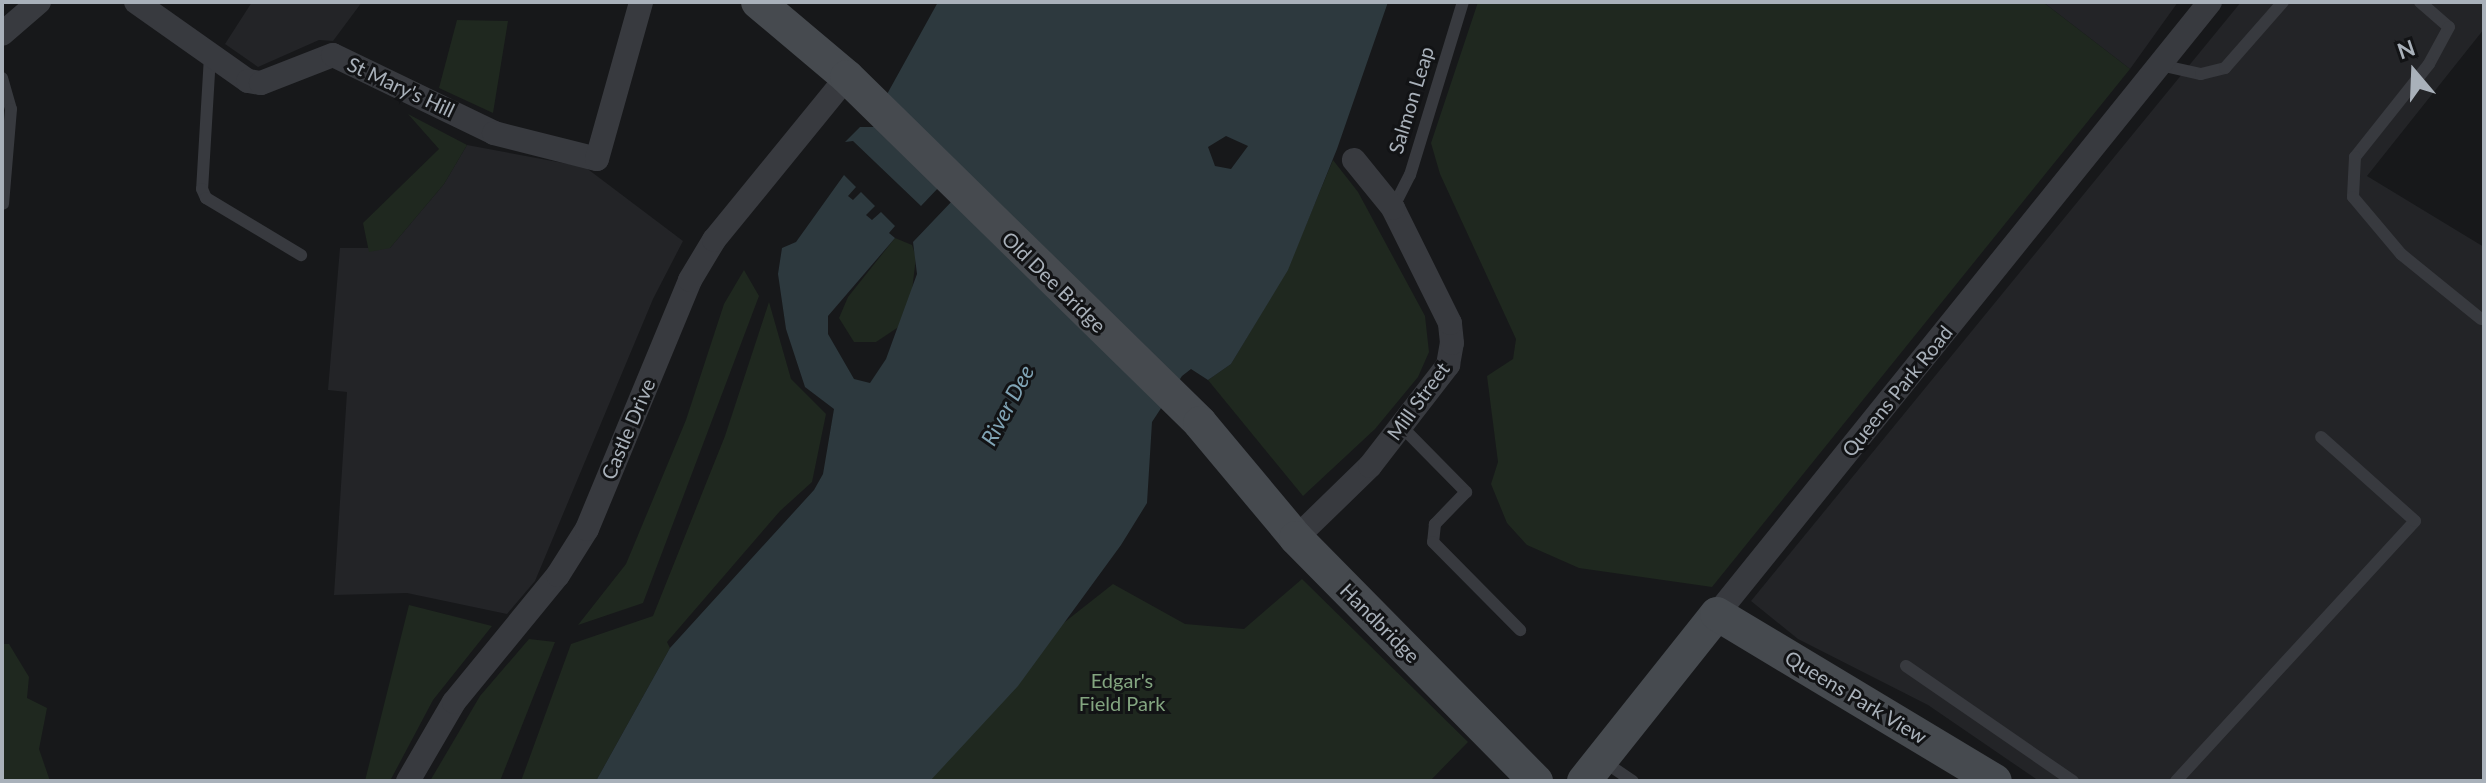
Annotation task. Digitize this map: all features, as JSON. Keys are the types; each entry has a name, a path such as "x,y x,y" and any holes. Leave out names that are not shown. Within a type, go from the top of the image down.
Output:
{"street":[{"path":"2,34 39,2"},
{"name":"St Mary's Hill","path":"136,2 248,81 261,83 333,55 494,133 597,159 641,2"},
{"path":"758,2 847,77"},
{"name":"Queens Park Road","path":"1592,770 2210,2"},
{"name":"Old Dee Bridge","path":"847,77 1219,448"},
{"name":"Castle Drive","path":"408,781 454,702 558,575 587,529 690,280 714,240 847,77"},
{"name":"Mill Street","path":"1296,538 1370,466 1448,365 1452,343 1450,323 1393,208 1354,160"},
{"name":"Handbridge","path":"1219,448 1296,538 1536,781"},
{"name":"Queens Park View","path":"1717,614 1990,779"}],"lane":[{"name":"Salmon Leap","path":"1393,208 1410,175 1463,2"},
{"path":"2160,65 2201,74 2225,68 2283,2"},
{"path":"2420,2 2449,27 2429,64 2355,157 2353,197 2401,254 2481,319"},
{"path":"210,56 202,189 206,198 301,255"},
{"path":"2,78 11,109 3,204"},
{"path":"1401,426 1466,492 1435,524 1433,542 1520,630"},
{"path":"2176,781 2415,521 2321,437"},
{"path":"1906,666 2073,781"},
{"path":"1592,770 1633,781"}],"shaded area":[{"path":"252,2 362,2 333,41 319,40 258,67 225,44"},
{"path":"2043,2 2178,2 2130,69"},
{"path":"2241,2 2484,2 2484,29 2367,176 2484,247 2484,781 2039,781 1928,705 1798,639 1751,601"},
{"path":"467,145 585,167 683,241 653,299 535,581 507,614 407,593 334,595 347,392 328,390 340,248 390,248 444,184"}],"green space":[{"path":"1478,2 2043,2 2130,69 1712,587 1579,568 1527,545 1507,523 1491,484 1498,462 1487,376 1513,359 1516,339 1440,174 1431,143"},
{"path":"457,20 508,21 493,113 439,88"},
{"path":"408,114 467,145 444,184 390,248 369,252 363,223 439,149"},
{"path":"1333,160 1358,192 1425,316 1429,352 1418,377 1375,429 1303,496 1208,380 1231,364 1287,270"},
{"path":"895,238 912,245 916,257 911,299 900,326 876,342 854,342 839,318 848,297"},
{"path":"744,270 759,296 643,603 578,625 626,564 686,420 724,304"},
{"path":"769,302 791,379 826,414 812,482 780,511 667,642 670,648 596,781 521,781 571,644 653,616 725,436"},
{"name":"Edgar's Field Park","path":"1302,579 1468,742 1430,781 922,781 1061,625 1113,584 1185,624 1244,629"},
{"path":"409,605 492,626 433,700 390,781 365,781"},
{"path":"529,639 555,642 500,781 430,781 480,696"},
{"path":"2,644 9,644 29,677 27,698 47,708 39,749 50,781 2,781"}],"water":[{"name":"River Dee","path":"938,2 1388,2 1337,149 1288,270 1231,364 1208,380 1191,369 1182,376 1152,422 1147,503 1121,545 1018,686 930,781 596,781 670,648 814,490 823,474 834,409 805,387 786,329 778,274 782,248 796,242 844,175 856,187 848,196 853,200 861,192 875,206 866,215 872,220 881,212 895,226 889,233 895,238 828,316 828,334 854,379 870,383 886,359 917,274 913,242 954,199 886,96","holes":["1226,136 1248,146 1231,169 1215,166 1208,147"]},
{"path":"860,127 876,127 940,186 921,206 853,141 845,142"}]}
